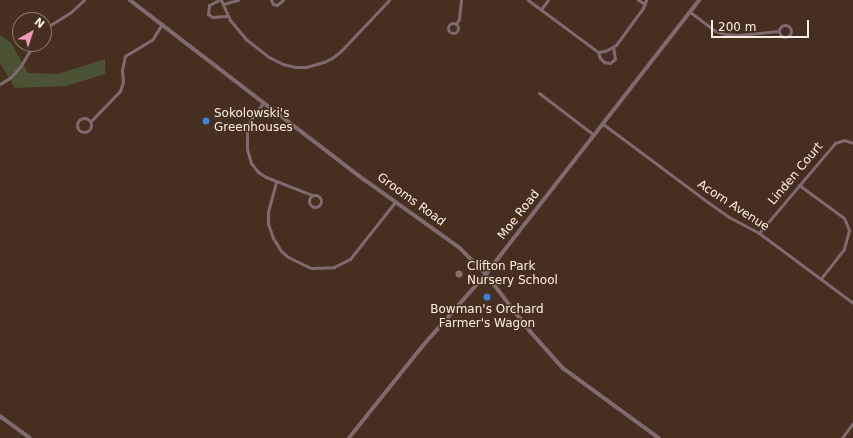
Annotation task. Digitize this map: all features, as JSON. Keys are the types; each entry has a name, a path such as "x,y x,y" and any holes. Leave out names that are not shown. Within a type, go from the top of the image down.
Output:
{"street":[{"path":"52,24 71,12 84,0"},
{"name":"Grooms Road","path":"130,0 263,103 395,202 459,247 486,274 530,331 563,368 658,438"},
{"path":"227,16 212,18 208,14 207,9 209,5 220,0 227,16 236,29 247,40 269,57 283,64 295,67 306,67 324,62 341,50 389,0"},
{"path":"223,4 238,0"},
{"path":"270,0 273,4 277,5 281,4 283,0"},
{"path":"456,24 459,19 461,0"},
{"path":"528,0 598,52 600,58 604,62 610,63 615,59 613,47"},
{"path":"541,9 548,0"},
{"path":"638,0 645,4"},
{"path":"598,52 605,52 613,47 645,4 646,0"},
{"name":"Moe Road","path":"349,438 421,348 486,274 699,0"},
{"path":"690,12 715,31 725,34 738,35 778,31"},
{"path":"91,121 87,119 80,120 76,126 77,129 86,131 90,128 91,121 120,91 123,82 122,70 125,56 152,40 162,24"},
{"path":"784,25 788,26 791,31 785,38 781,36 778,31 779,27 784,25"},
{"path":"0,84 11,77 20,67 29,52"},
{"path":"539,93 594,135"},
{"path":"263,103 248,125 246,138 251,163 258,172 276,182 320,198 321,202 318,207 312,207 309,204 309,198 312,196"},
{"name":"Acorn Avenue","path":"603,124 729,217 759,233 853,303"},
{"name":"Linden Court","path":"759,233 835,143 844,140 853,143"},
{"path":"276,182 268,211 268,224 273,238 281,251 288,257 311,268 334,267 350,259 395,202"},
{"path":"799,185 844,218 849,230 844,249 821,278"},
{"path":"0,416 30,438"},
{"path":"842,438 853,423"},
{"path":"849,428 853,432"}],"green space":[{"path":"0,35 11,43 12,52 16,52 28,73 58,74 105,59 105,74 66,86 15,88 0,63"}],"place":[{"name":"Sokolowski's Greenhouses","path":"206,121"},
{"name":"Clifton Park Nursery School","path":"459,274"},
{"name":"Bowman's Orchard Farmer's Wagon","path":"487,297"}]}
